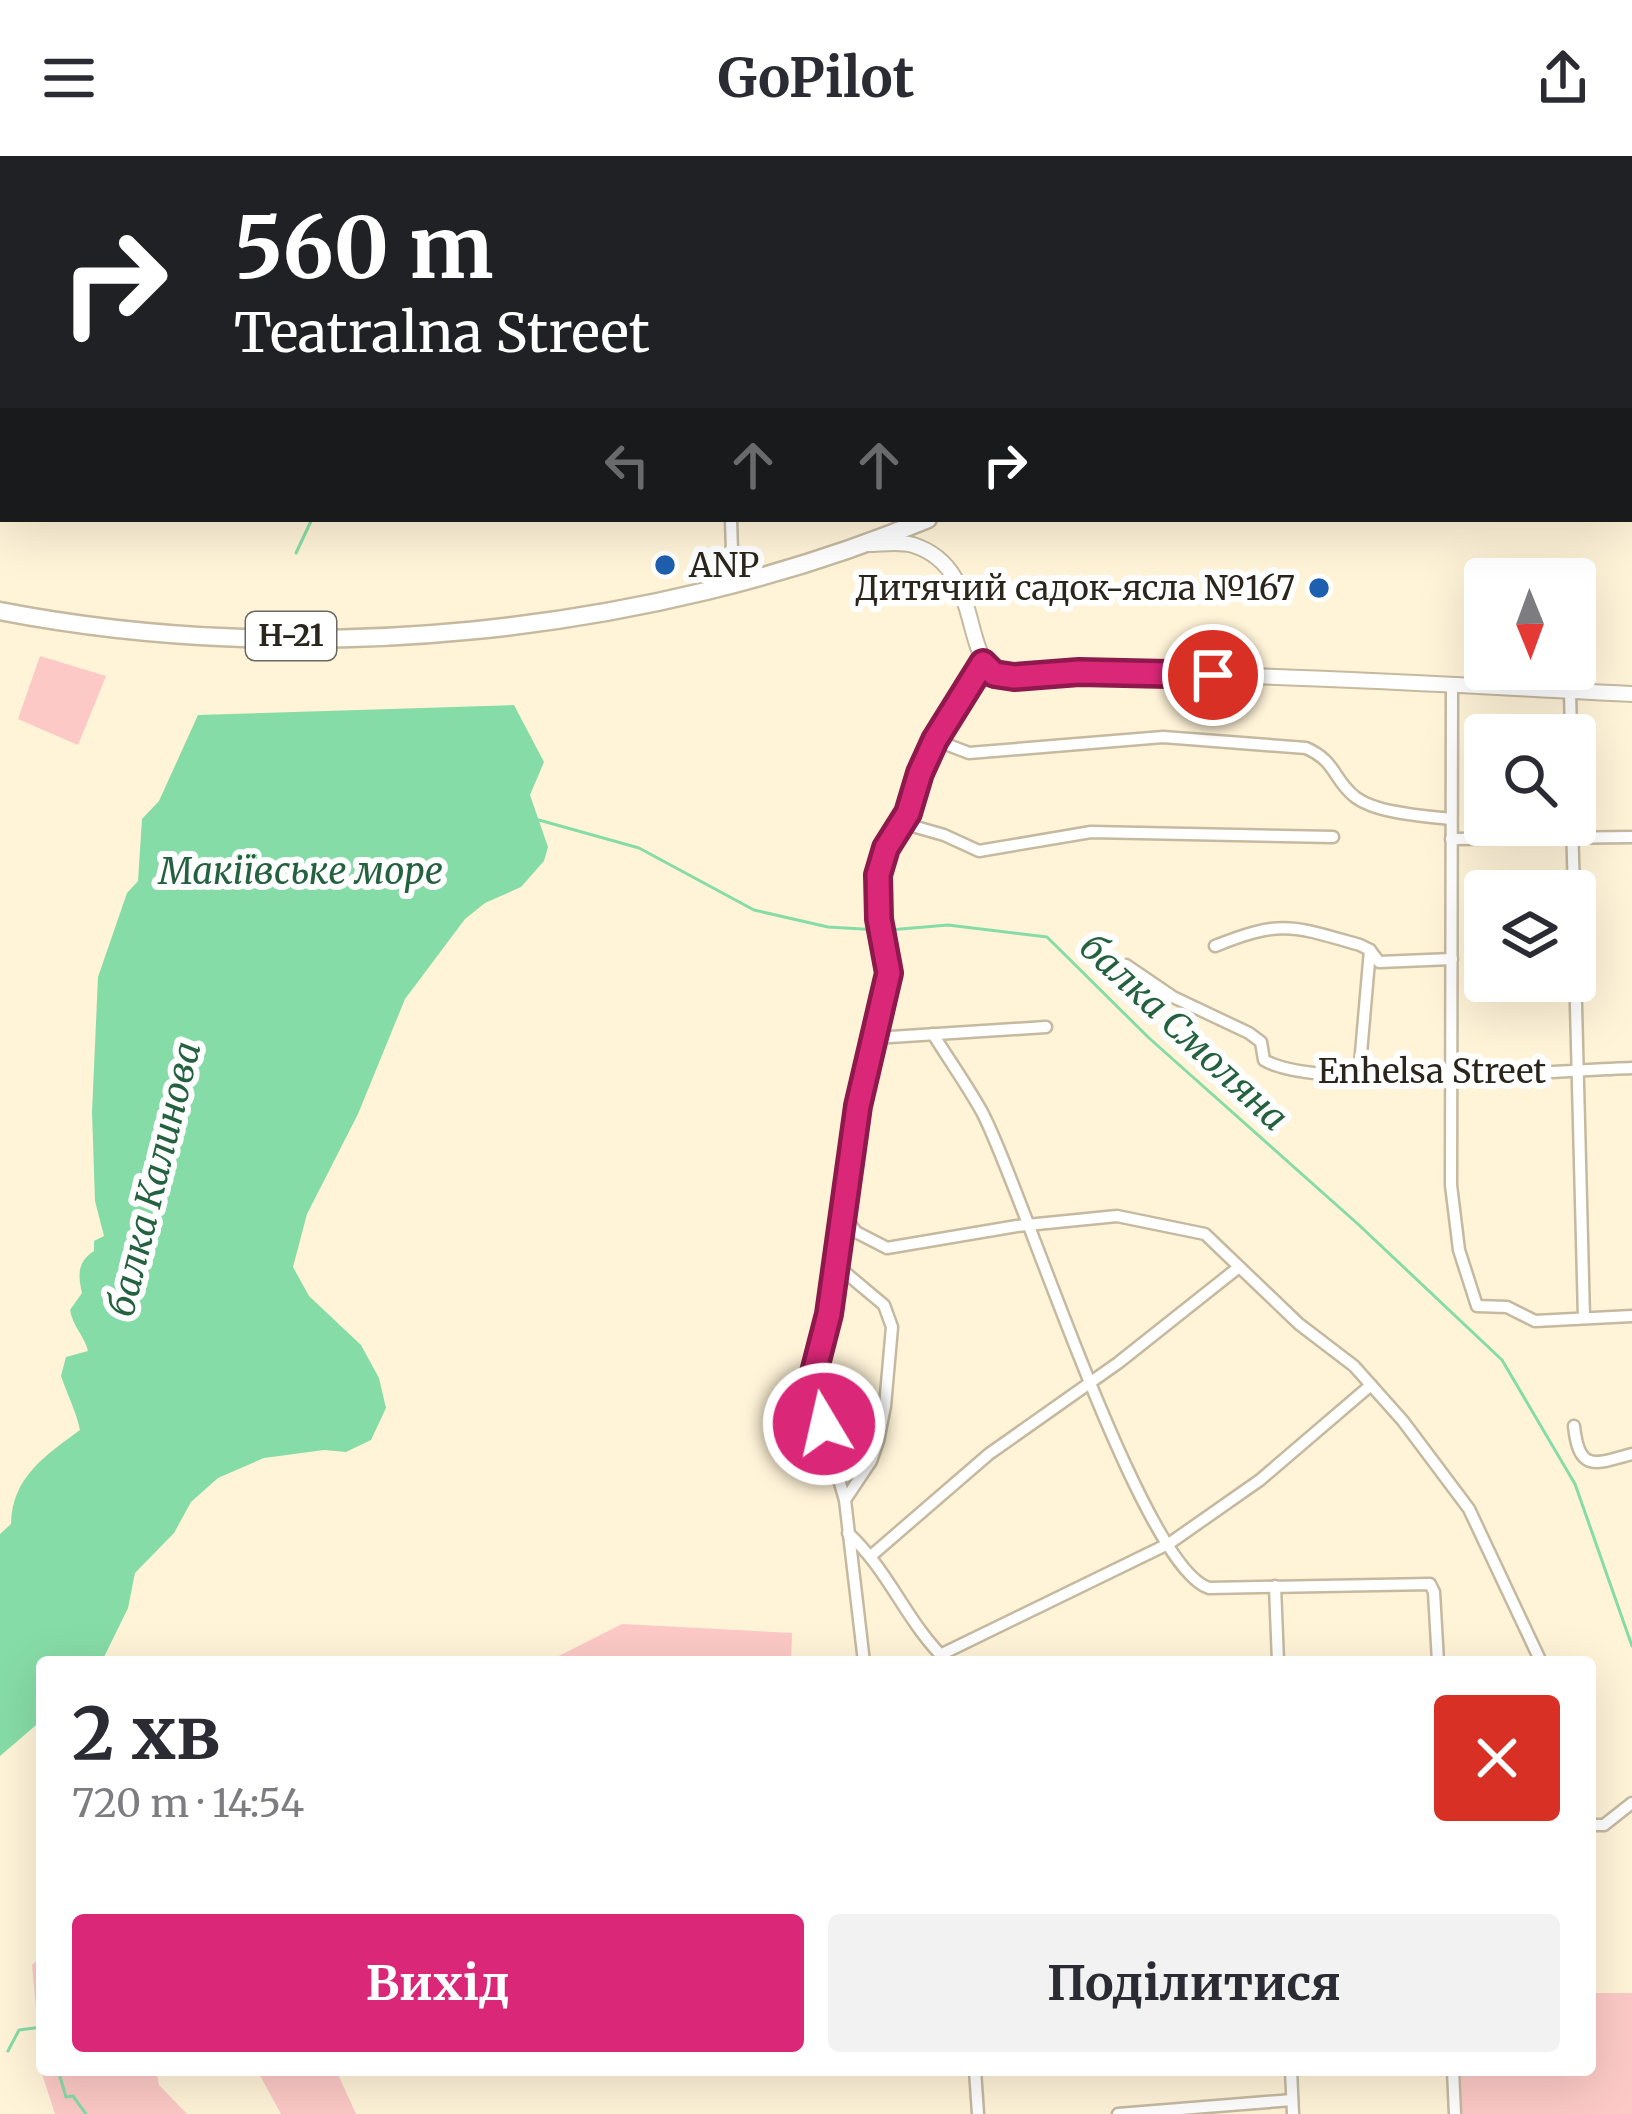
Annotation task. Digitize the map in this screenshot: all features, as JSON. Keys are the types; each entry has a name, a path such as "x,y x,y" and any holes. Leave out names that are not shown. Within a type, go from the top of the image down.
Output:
{"main road":[{"name":"Н-21","path":"0,610 76,625 164,633 339,636 542,620 733,584 868,544 921,522"}],"street":[{"path":"731,522 733,584"},
{"path":"868,544 909,544 933,554 951,570 960,584 983,663 994,674 1105,672 1632,694"},
{"path":"863,1656 845,1499 811,1384 829,1314 858,1106 888,987 878,875 935,740 983,663"},
{"path":"1452,686 1451,1185 1459,1250 1477,1306 1507,1307 1535,1321 1632,1316"},
{"path":"1570,691 1571,714"},
{"path":"935,740 969,753 1151,737 1288,746 1325,758 1354,797 1405,814 1450,819"},
{"path":"902,823 979,851 1091,832 1334,837"},
{"path":"1596,833 1632,837"},
{"path":"1451,839 1464,838"},
{"path":"1215,946 1258,929 1288,926 1370,950 1379,962 1452,959"},
{"path":"1359,1076 1370,950"},
{"name":"Enhelsa Street","path":"1126,965 1173,997 1250,1033 1261,1042 1264,1060 1297,1072 1453,1075 1632,1068"},
{"path":"1576,1002 1584,1318"},
{"path":"875,1038 1046,1027"},
{"path":"932,1034 982,1114 1090,1382 1156,1527 1194,1583 1209,1588 1430,1584 1438,1656"},
{"path":"842,1209 856,1232 887,1248 1117,1216 1205,1234 1371,1385 1469,1509 1538,1656"},
{"path":"835,1264 884,1305 892,1327 878,1441 871,1461 845,1499"},
{"path":"872,1555 989,1454 1240,1267"},
{"path":"948,1656 1168,1545 1260,1480 1371,1385"},
{"path":"1574,1426 1576,1448 1584,1460 1594,1464 1632,1454"},
{"path":"848,1532 872,1555 906,1603 911,1619 942,1656"},
{"path":"1275,1586 1278,1656"},
{"path":"1596,1825 1604,1825 1632,1803"},
{"path":"975,2076 978,2114"},
{"path":"1118,2114 1292,2107 1292,2076"},
{"path":"1454,2076 1455,2114"}],"shaded area":[{"path":"40,656 106,676 78,745 18,719"},
{"path":"622,1624 792,1633 791,1656 559,1656"},
{"path":"36,1961 36,2009 32,1965"},
{"path":"1596,1993 1632,1993 1632,2114 1460,2114 1459,2076 1596,2076"},
{"path":"43,2076 157,2076 159,2085 187,2114 55,2114"},
{"path":"260,2076 339,2076 356,2114 281,2114"}],"water":[{"name":"Макіївське море","path":"514,705 544,762 530,795 548,847 544,861 521,887 485,903 465,919 405,999 358,1114 307,1214 293,1267 309,1296 361,1345 379,1378 386,1408 371,1440 346,1452 324,1450 264,1458 218,1478 191,1502 174,1533 135,1573 128,1608 104,1656 36,1656 36,1725 0,1756 0,1534 11,1524 24,1480 80,1430 61,1376 66,1357 88,1351 70,1310 82,1293 82,1264 94,1251 94,1241 104,1236 95,1201 92,1112 98,977 127,893 138,881 142,819 159,801 198,715"}],"waterway":[{"name":"балка Калинова","path":"296,553 311,522"},
{"name":"балка Смоляна","path":"539,820 639,848 754,910 828,927 879,930"},
{"name":"балка Смоляна","path":"889,930 948,925 1047,937 1149,1038 1502,1360 1575,1484 1632,1646"},
{"path":"8,2051 19,2030 36,2028"},
{"path":"60,2076 66,2097 73,2096 86,2114"}],"place":[{"name":"ANP","path":"665,565"},
{"name":"Дитячий садок-ясла №167","path":"1319,588"}],"route":[{"path":"824,1424 811,1384 829,1314 858,1106 888,987 878,875 935,740 983,663 994,674 1014,677 1079,672 1213,675"}]}
